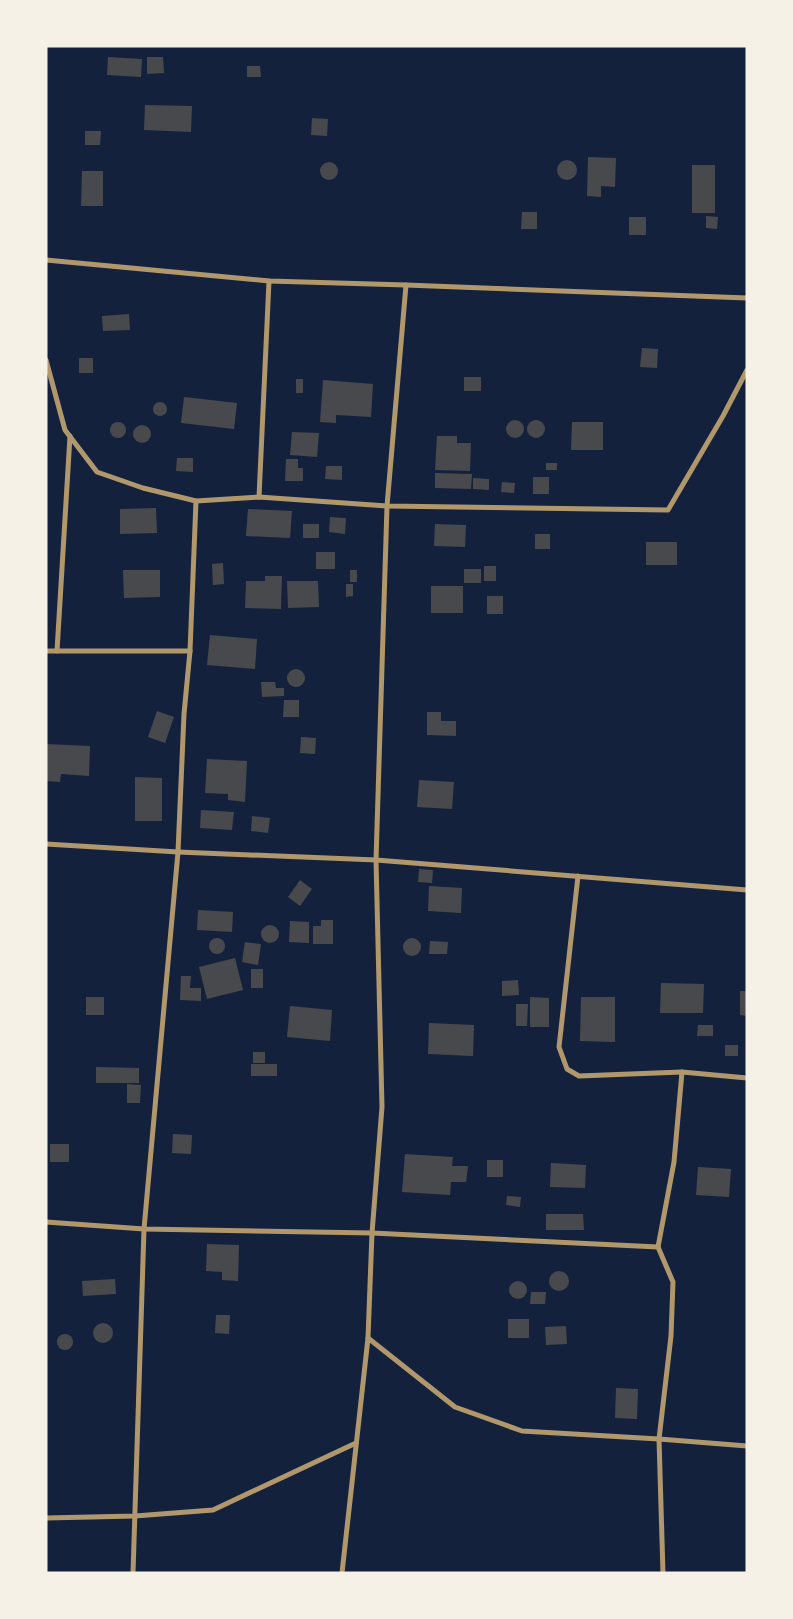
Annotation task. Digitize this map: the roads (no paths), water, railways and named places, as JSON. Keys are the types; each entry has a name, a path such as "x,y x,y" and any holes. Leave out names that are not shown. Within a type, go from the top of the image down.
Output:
{"street":[{"path":"46,260 269,281 747,298"},
{"path":"259,498 269,281"},
{"path":"342,1573 368,1338 372,1233 382,1107 376,860 387,506 406,285"},
{"path":"46,360 65,430 97,472 143,488 196,501 259,498 387,506 668,510 745,379 747,370"},
{"path":"57,651 70,436"},
{"path":"133,1573 144,1229 178,852 184,714 190,651 196,501"},
{"path":"46,651 190,651"},
{"path":"46,844 178,852 376,860 747,890"},
{"path":"578,876 558,1047 567,1069 579,1076 682,1072 747,1078"},
{"path":"662,1573 659,1439 671,1336 672,1282 658,1247 674,1162 682,1072"},
{"path":"46,1222 144,1229 372,1233 658,1247"},
{"path":"368,1338 455,1407 522,1431 747,1446"},
{"path":"46,1518 135,1516 213,1510 356,1443"}]}
